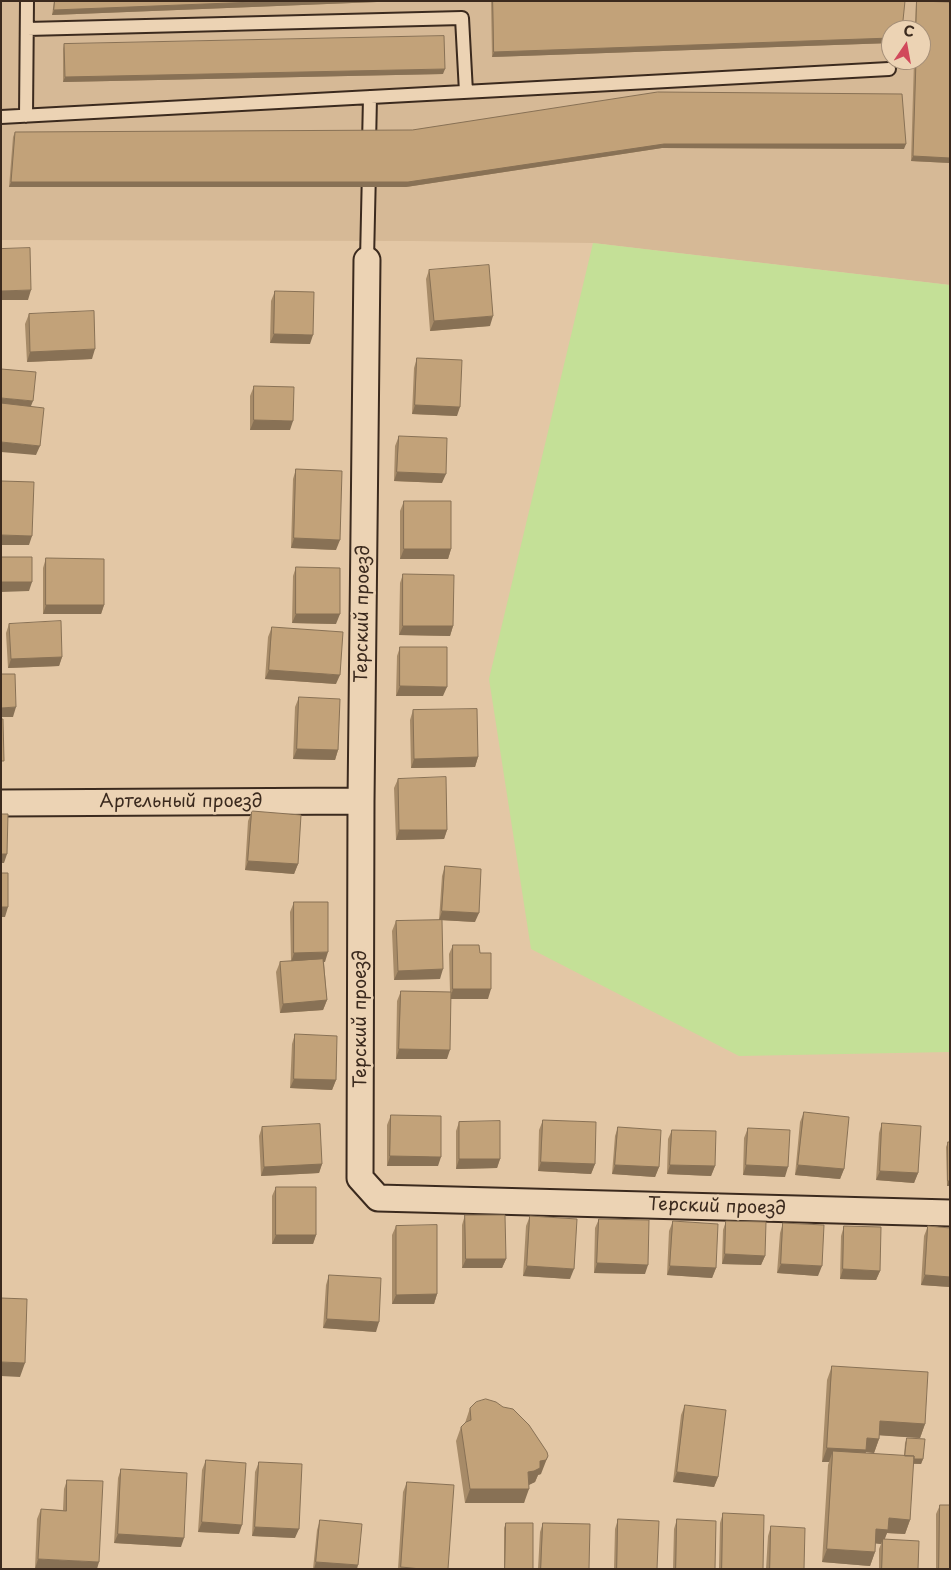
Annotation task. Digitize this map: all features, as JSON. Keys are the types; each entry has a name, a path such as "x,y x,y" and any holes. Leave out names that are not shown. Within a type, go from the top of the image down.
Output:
{"street":[{"name":"Терский проезд","path":"367,260 361,801 360,1178 378,1198 950,1213"},
{"name":"Артельный проезд","path":"1,803 361,801"}],"lane":[{"path":"26,116 27,1"},
{"path":"27,29 462,18 466,92"},
{"path":"1,117 881,69"},
{"path":"367,260 370,97"}],"shaded area":[{"path":"1,1 950,1 950,285 593,243 1,240"}],"green space":[{"path":"593,243 950,285 950,1052 739,1056 531,949 489,679"}],"building":[{"path":"55,1 280,1 54,10"},
{"path":"493,1 905,1 903,20 881,20 881,38 494,52"},
{"path":"917,1 950,2 950,158 913,156 916,70 931,70 931,20 916,20"},
{"path":"444,36 445,69 65,77 64,44"},
{"path":"658,92 902,94 906,144 664,144 408,182 11,182 15,132 412,130"},
{"path":"30,248 31,290 1,291 1,249"},
{"path":"489,265 493,316 434,321 429,270"},
{"path":"275,291 314,292 313,335 274,334"},
{"path":"94,311 95,349 30,352 29,314"},
{"path":"417,358 462,360 460,407 415,405"},
{"path":"1,369 36,372 33,401 1,398"},
{"path":"254,386 294,387 293,421 254,420"},
{"path":"1,403 44,408 40,446 1,442"},
{"path":"399,436 447,438 446,474 397,472"},
{"path":"296,469 342,471 340,540 294,538"},
{"path":"1,481 34,482 32,536 1,535"},
{"path":"404,501 451,501 451,549 404,549"},
{"path":"1,557 32,557 32,582 1,582"},
{"path":"46,558 104,559 104,605 46,605"},
{"path":"296,567 340,568 340,614 296,614"},
{"path":"403,574 454,575 453,626 403,626"},
{"path":"61,621 62,657 11,659 9,624"},
{"path":"272,627 343,632 340,675 269,670"},
{"path":"400,647 447,647 447,687 400,686"},
{"path":"1,674 15,674 16,707 1,708"},
{"path":"299,697 340,699 338,750 297,749"},
{"path":"477,709 478,757 414,759 413,710"},
{"path":"1,719 3,719 4,761 1,761"},
{"path":"446,777 447,830 399,830 398,779"},
{"path":"252,811 301,815 298,864 248,861"},
{"path":"1,814 8,814 7,854 1,854"},
{"path":"445,866 481,869 479,913 442,911"},
{"path":"1,873 8,873 8,907 1,907"},
{"path":"294,902 328,902 328,952 294,953"},
{"path":"442,920 443,969 398,971 396,921"},
{"path":"453,945 479,945 480,953 491,953 491,989 453,989"},
{"path":"323,959 327,1000 283,1004 280,962"},
{"path":"401,991 451,992 450,1050 399,1049"},
{"path":"295,1034 337,1036 336,1080 294,1079"},
{"path":"804,1112 849,1117 844,1169 798,1165"},
{"path":"391,1115 441,1116 441,1157 390,1156"},
{"path":"543,1120 596,1122 595,1164 541,1162"},
{"path":"500,1121 500,1159 459,1159 459,1122"},
{"path":"882,1123 921,1126 918,1173 880,1171"},
{"path":"320,1124 322,1164 264,1167 262,1127"},
{"path":"618,1127 661,1130 659,1167 615,1165"},
{"path":"748,1128 790,1130 788,1167 746,1165"},
{"path":"672,1130 716,1131 715,1166 670,1165"},
{"path":"948,1142 950,1142 950,1181 948,1181"},
{"path":"276,1187 316,1187 316,1235 276,1235"},
{"path":"465,1215 505,1215 506,1259 466,1259"},
{"path":"530,1216 577,1219 574,1269 527,1266"},
{"path":"599,1219 649,1220 648,1265 597,1263"},
{"path":"673,1221 718,1224 716,1268 670,1266"},
{"path":"726,1221 766,1222 765,1256 725,1254"},
{"path":"783,1223 824,1225 822,1266 781,1264"},
{"path":"437,1225 437,1294 396,1295 396,1226"},
{"path":"844,1226 881,1227 880,1271 843,1269"},
{"path":"928,1226 950,1228 950,1277 925,1275"},
{"path":"329,1275 381,1278 379,1322 327,1319"},
{"path":"1,1298 27,1299 25,1363 1,1362"},
{"path":"832,1366 928,1372 925,1424 880,1421 879,1439 867,1438 866,1450 827,1448"},
{"path":"486,1399 496,1402 503,1407 513,1409 529,1425 547,1452 546,1460 540,1461 540,1468 528,1472 529,1489 470,1489 461,1427 471,1420 470,1408 476,1402"},
{"path":"685,1405 726,1410 718,1477 677,1472"},
{"path":"907,1438 925,1439 923,1459 905,1456"},
{"path":"833,1451 914,1456 910,1520 889,1518 888,1530 876,1529 875,1552 827,1549"},
{"path":"206,1460 246,1463 242,1525 202,1522"},
{"path":"259,1462 302,1464 299,1529 255,1527"},
{"path":"121,1469 187,1473 184,1538 118,1534"},
{"path":"67,1480 103,1481 99,1562 38,1559 41,1509 66,1511"},
{"path":"407,1482 454,1485 448,1569 401,1567"},
{"path":"940,1505 950,1505 950,1569 939,1569"},
{"path":"723,1513 764,1515 763,1569 722,1569"},
{"path":"618,1519 659,1521 657,1569 617,1569"},
{"path":"677,1519 716,1521 715,1569 676,1569"},
{"path":"320,1520 362,1524 358,1565 316,1562"},
{"path":"506,1523 533,1523 533,1569 505,1569"},
{"path":"543,1523 590,1524 589,1569 541,1569"},
{"path":"771,1526 805,1528 804,1569 770,1569"},
{"path":"883,1539 919,1541 918,1569 882,1569"}]}
